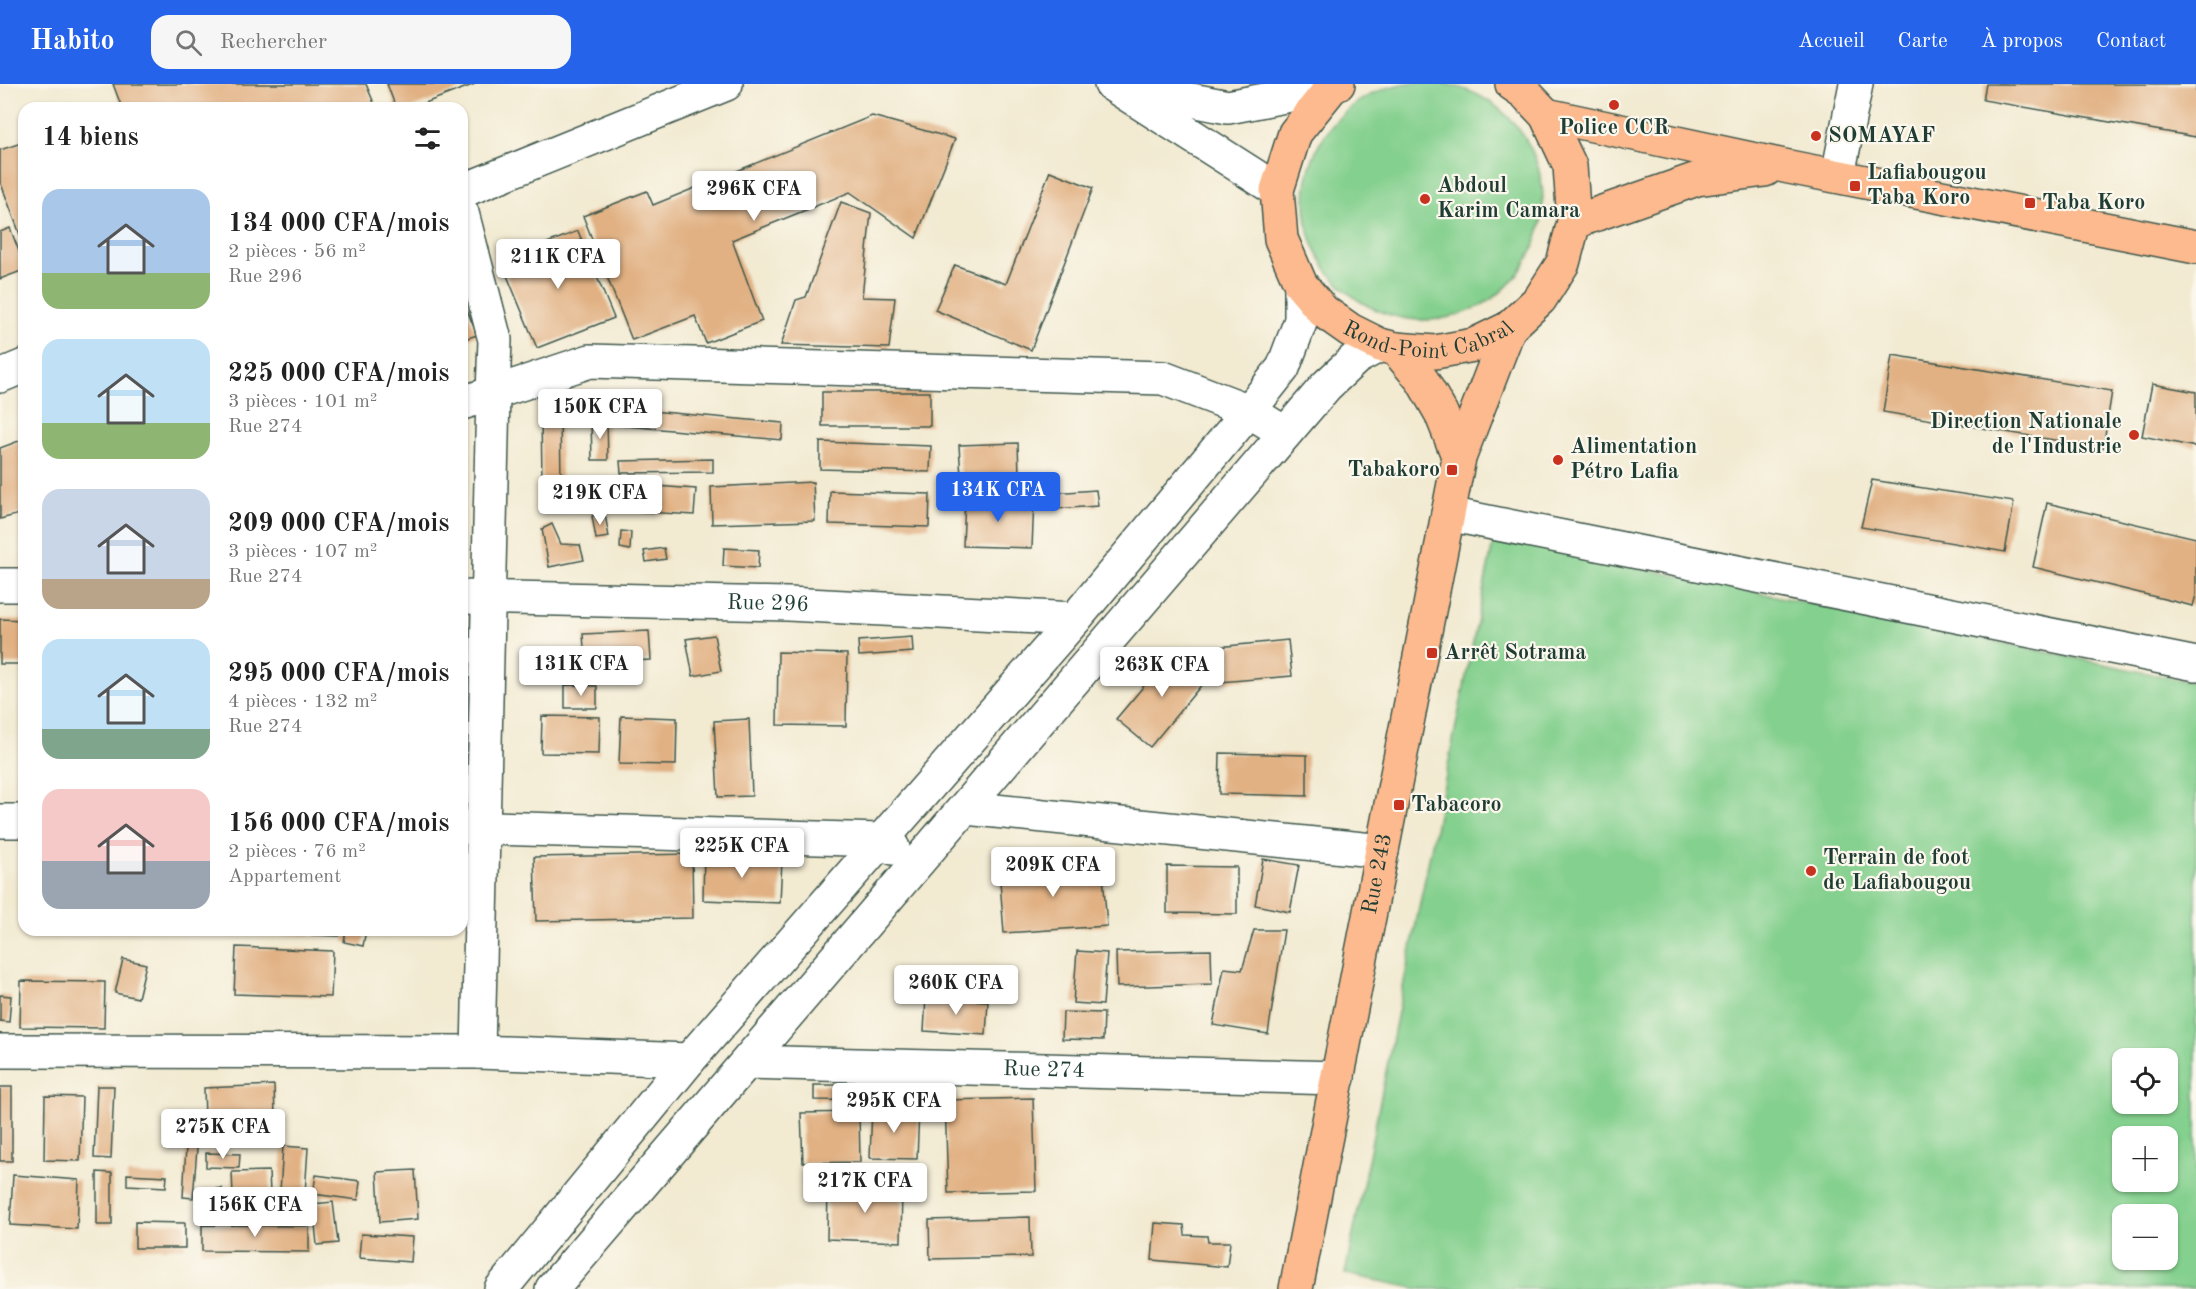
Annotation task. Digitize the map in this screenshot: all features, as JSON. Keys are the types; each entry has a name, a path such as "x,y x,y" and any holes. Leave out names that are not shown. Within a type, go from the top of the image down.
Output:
{"main road":[{"name":"Rond-Point Cabral","path":"1335,86 1295,133 1277,190 1281,239 1302,285 1323,311 1350,330 1388,347 1435,352 1474,345 1509,328 1540,299 1563,263 1574,222 1570,166 1527,94"},
{"path":"1527,94 1789,167 2196,247"},
{"path":"1574,222 1697,179 1789,167"},
{"name":"Rue 243","path":"1296,1289 1459,458 1509,328"},
{"path":"1388,347 1422,380 1441,413 1459,458"}],"street":[{"path":"468,189 726,84"},
{"path":"1111,84 1277,190"},
{"path":"1134,84 1150,92 1228,107 1335,86"},
{"path":"1838,175 1856,84"},
{"path":"468,236 495,340 493,393 474,597 473,827 478,1052"},
{"path":"501,1289 688,1060 1075,619 1249,411 1283,368 1301,320 1302,285"},
{"path":"552,1289 1326,386 1356,358 1388,347"},
{"path":"468,401 590,360 1163,378 1249,411 1285,433"},
{"path":"0,376 18,368"},
{"path":"1448,514 2196,664"},
{"name":"Rue 296","path":"474,597 788,604 1075,619"},
{"path":"966,808 1382,851"},
{"path":"0,821 18,821"},
{"path":"473,827 880,840 917,864"},
{"path":"0,1051 478,1052 688,1060"},
{"name":"Rue 274","path":"748,1062 1338,1078"}],"green space":[{"path":"1424,82 1447,84 1470,91 1490,102 1508,117 1523,135 1534,155 1541,178 1543,201 1541,224 1534,247 1523,267 1508,285 1490,300 1470,311 1447,318 1424,320 1401,318 1378,311 1358,300 1340,285 1325,267 1314,247 1307,224 1305,201 1307,178 1314,155 1325,135 1340,117 1358,102 1378,91 1401,84"},
{"name":"Terrain de foot de Lafiabougou","path":"1494,538 2196,683 2196,1289 1419,1289 1345,1274"}],"building":[{"path":"113,84 366,84 374,102 120,102"},
{"path":"387,84 475,84 428,102 394,102"},
{"path":"1986,84 2196,84 2196,137 1983,100"},
{"path":"872,116 955,139 916,238 850,192 732,240 762,321 706,343 695,316 632,340 583,216 647,191 653,205"},
{"path":"18,144 18,229 0,181 0,150"},
{"path":"1050,171 1093,188 1031,350 935,310 955,265 1006,284"},
{"path":"841,202 871,213 862,297 895,298 889,348 781,345 796,300 806,297"},
{"path":"10,228 18,249 18,272 0,279 0,232"},
{"path":"578,231 614,318 537,348 501,261"},
{"path":"468,313 477,335 468,338"},
{"path":"1892,355 2112,391 2103,448 1883,412"},
{"path":"2152,384 2196,392 2196,447 2142,436"},
{"path":"822,392 930,392 930,426 822,426"},
{"path":"618,408 783,423 782,440 616,425"},
{"path":"541,414 560,414 561,480 542,479"},
{"path":"591,420 607,420 608,460 592,460"},
{"path":"18,441 18,514 0,519 0,448"},
{"path":"820,442 931,446 930,472 820,469"},
{"path":"1018,443 1019,475 961,477 959,445"},
{"path":"713,459 713,472 621,473 620,461"},
{"path":"1872,480 2014,502 2005,552 1861,527"},
{"path":"813,482 815,521 712,524 711,487"},
{"path":"616,483 696,489 694,515 614,510"},
{"path":"607,485 609,497 585,501 583,489"},
{"path":"1096,490 1098,506 1054,509 1053,493"},
{"path":"830,491 930,494 929,527 829,524"},
{"path":"965,498 1034,500 1032,548 963,546"},
{"path":"2047,503 2196,538 2196,595 2193,606 2033,567"},
{"path":"605,514 609,537 596,539 592,516"},
{"path":"552,524 561,544 580,545 584,560 549,567 542,529"},
{"path":"621,531 631,532 630,550 620,548"},
{"path":"664,548 666,559 646,562 644,551"},
{"path":"724,548 759,550 758,568 723,566"},
{"path":"0,619 18,620 18,664 0,664"},
{"path":"649,631 651,660 585,663 583,634"},
{"path":"714,635 721,671 693,676 686,639"},
{"path":"912,637 913,652 859,656 858,641"},
{"path":"1288,640 1292,676 1220,682 1217,647"},
{"path":"1175,649 1208,677 1150,747 1116,719"},
{"path":"778,652 847,654 846,726 777,725"},
{"path":"565,685 597,686 597,708 565,708"},
{"path":"542,716 600,717 599,754 541,753"},
{"path":"621,716 677,718 676,765 619,764"},
{"path":"749,719 752,796 718,797 714,721"},
{"path":"1220,753 1307,755 1307,796 1219,794"},
{"path":"692,854 693,918 536,921 534,857"},
{"path":"704,855 782,859 780,903 703,900"},
{"path":"1263,859 1299,865 1290,912 1255,905"},
{"path":"1102,862 1107,926 1004,933 999,869"},
{"path":"1167,866 1237,867 1237,914 1167,913"},
{"path":"1254,930 1284,930 1268,1034 1213,1025 1224,968 1242,970"},
{"path":"345,936 365,936 363,946 344,942"},
{"path":"236,947 333,951 331,997 234,994"},
{"path":"1211,950 1212,984 1117,987 1116,952"},
{"path":"1077,951 1107,953 1103,1005 1073,1003"},
{"path":"123,959 146,964 138,998 115,993"},
{"path":"21,981 105,982 104,1028 20,1027"},
{"path":"0,995 11,996 9,1022 0,1021"},
{"path":"926,997 988,1001 986,1035 924,1031"},
{"path":"1063,1012 1104,1013 1103,1040 1062,1039"},
{"path":"274,1085 275,1116 205,1118 204,1088"},
{"path":"814,1085 877,1085 877,1101 814,1100"},
{"path":"97,1086 114,1086 111,1159 94,1158"},
{"path":"0,1087 12,1087 12,1161 0,1161"},
{"path":"45,1096 82,1097 80,1161 44,1160"},
{"path":"1033,1098 1036,1191 948,1193 945,1100"},
{"path":"872,1108 919,1110 917,1159 870,1158"},
{"path":"859,1112 860,1162 803,1163 801,1113"},
{"path":"283,1146 308,1148 304,1209 279,1207"},
{"path":"186,1147 197,1148 193,1198 183,1197"},
{"path":"206,1153 240,1154 239,1168 206,1167"},
{"path":"415,1170 418,1219 380,1222 377,1172"},
{"path":"269,1171 270,1194 233,1195 232,1172"},
{"path":"97,1172 112,1173 112,1225 97,1225"},
{"path":"127,1174 167,1176 166,1187 127,1185"},
{"path":"13,1175 79,1180 77,1229 10,1225"},
{"path":"316,1175 360,1181 358,1200 313,1194"},
{"path":"828,1187 902,1189 901,1242 827,1239"},
{"path":"222,1188 223,1204 206,1205 205,1190"},
{"path":"333,1202 338,1243 317,1245 313,1204"},
{"path":"1030,1217 1031,1257 930,1259 929,1220"},
{"path":"135,1222 185,1223 185,1248 135,1248"},
{"path":"1155,1223 1184,1225 1185,1235 1207,1236 1208,1242 1230,1242 1227,1267 1152,1260"},
{"path":"202,1225 309,1226 309,1252 202,1251"},
{"path":"361,1234 413,1237 411,1262 359,1258"}],"place":[{"name":"Police CCR","path":"1614,105"},
{"name":"SOMAYAF","path":"1816,136"},
{"name":"Lafiabougou Taba Koro","path":"1855,186"},
{"name":"Abdoul Karim Camara","path":"1425,199"},
{"name":"Taba Koro","path":"2030,203"},
{"name":"Direction Nationale de l'Industrie","path":"2134,435"},
{"name":"Alimentation Pétro Lafia","path":"1558,460"},
{"name":"Tabakoro","path":"1452,470"},
{"name":"Arrêt Sotrama","path":"1432,653"},
{"name":"Tabacoro","path":"1399,805"},
{"name":"Terrain de foot de Lafiabougou","path":"1811,871"}]}
